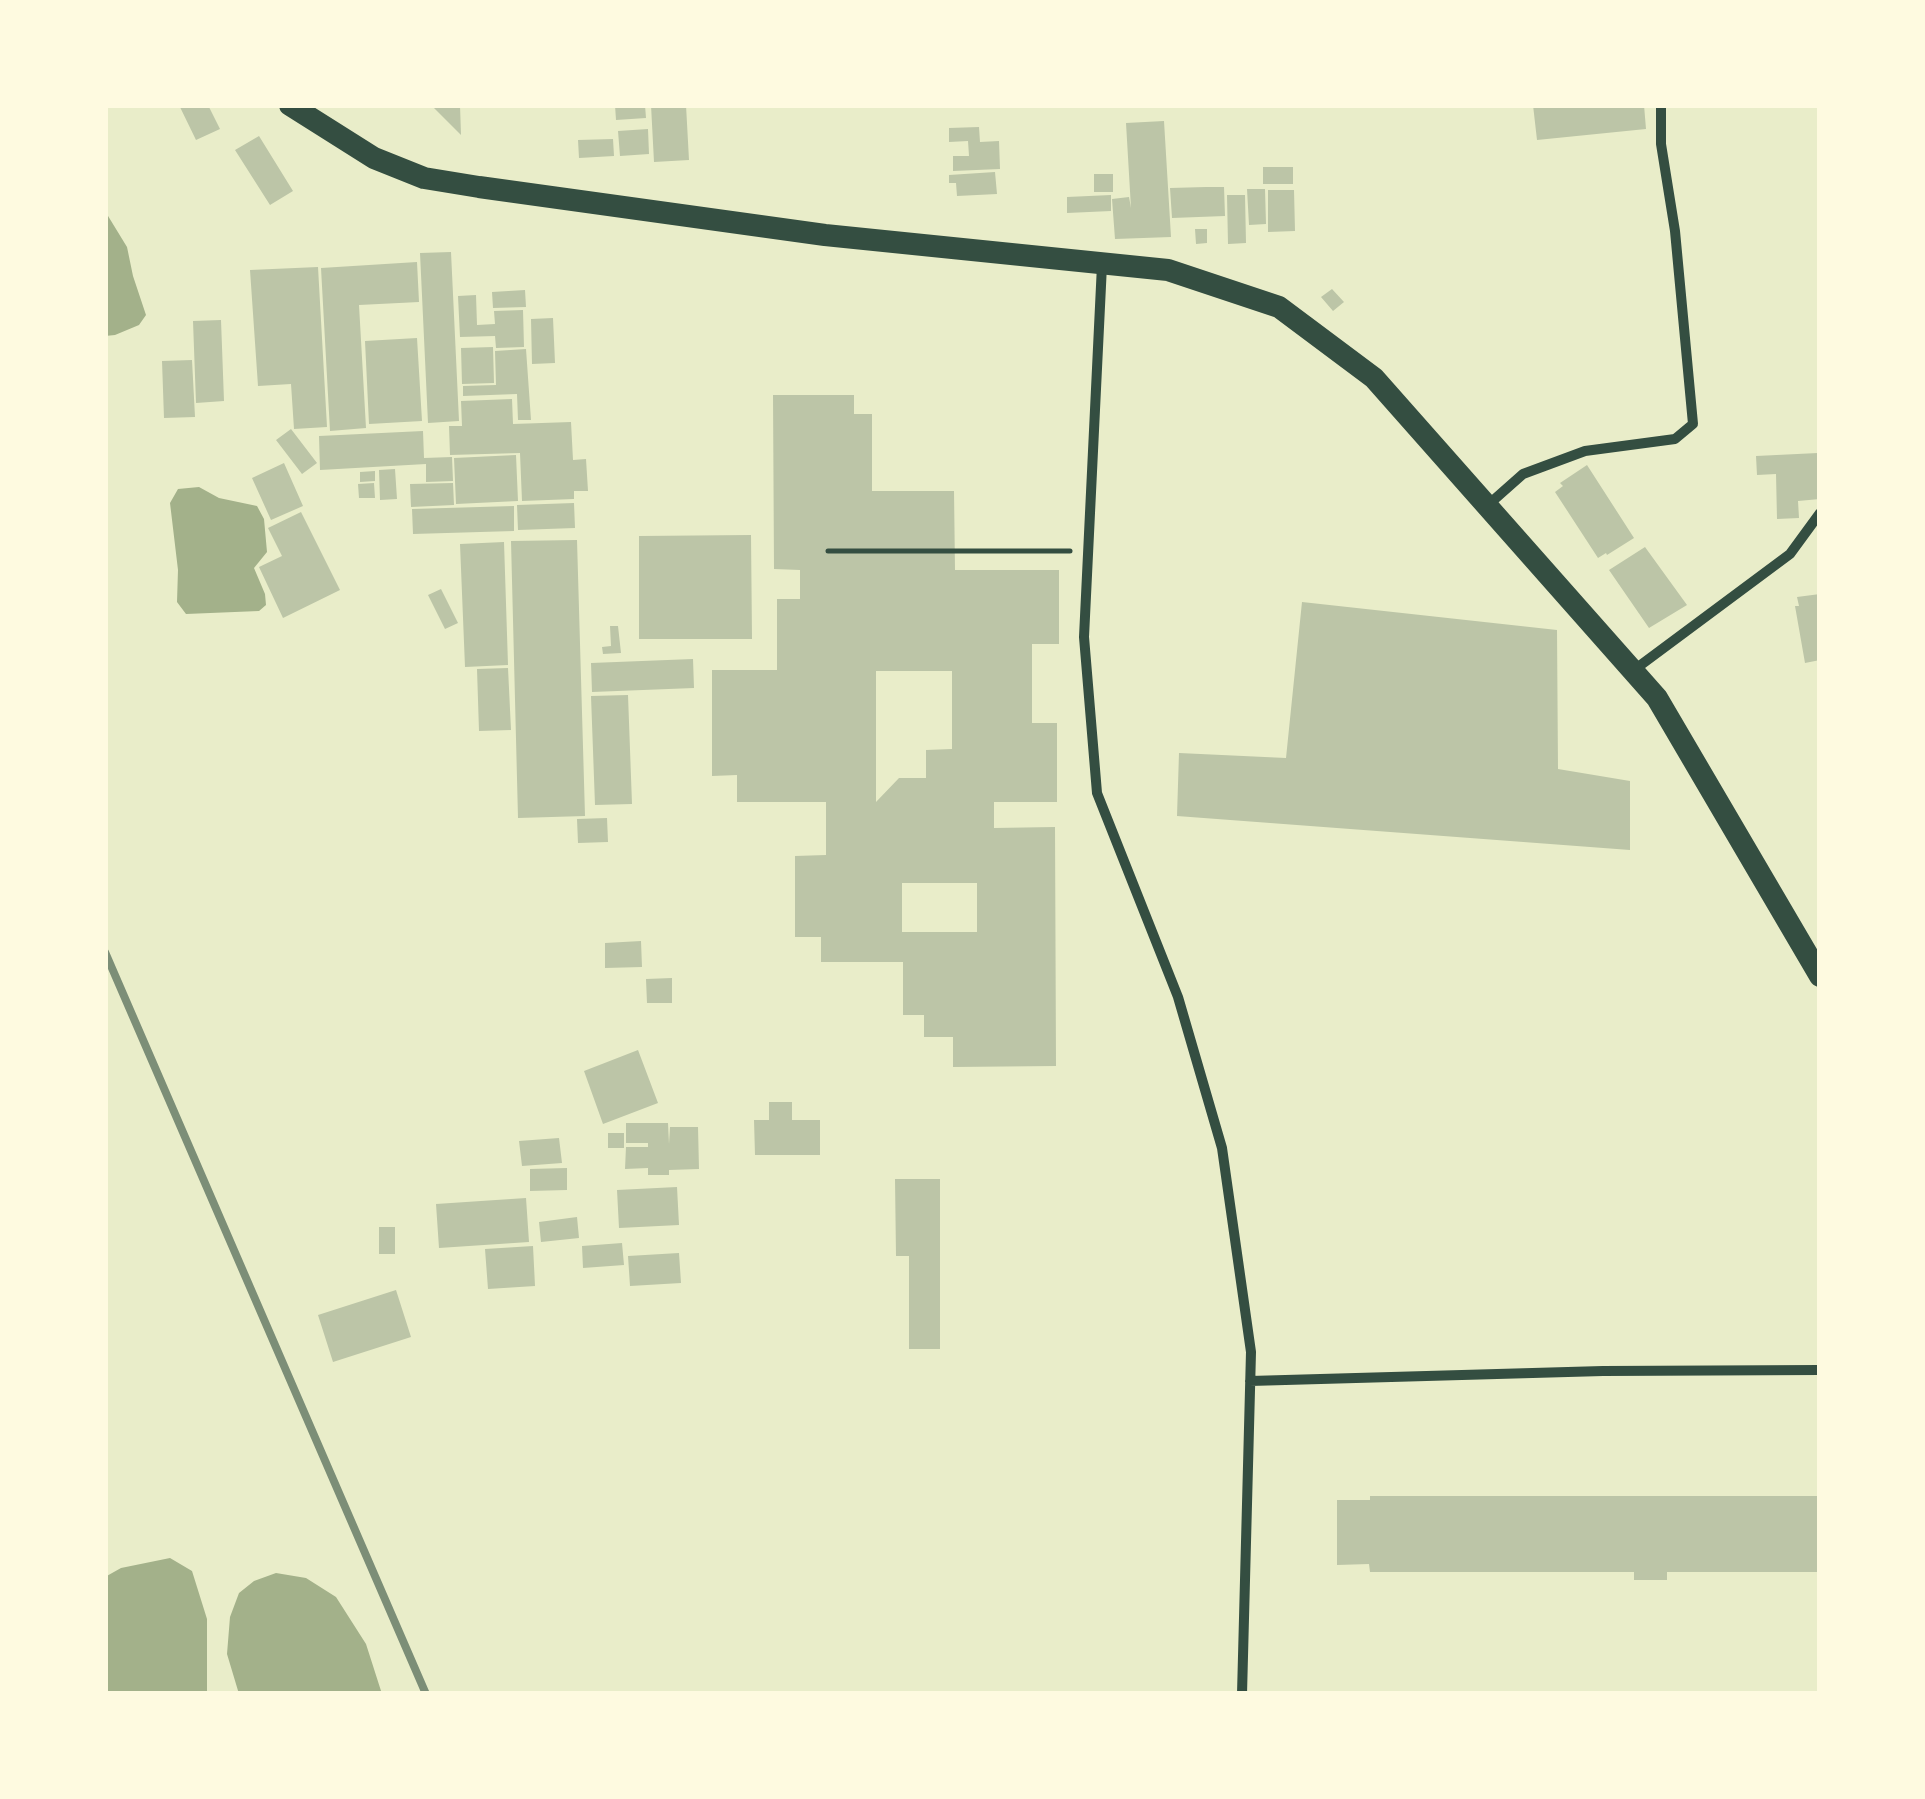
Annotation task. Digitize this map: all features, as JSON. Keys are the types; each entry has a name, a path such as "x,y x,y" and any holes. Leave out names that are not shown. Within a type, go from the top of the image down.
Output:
{"highway":[{"path":"290,105 374,158 424,178 825,235 1168,270 1279,307 1374,378 1657,698 1820,976"}],"street":[{"path":"1487,506 1523,474 1585,451 1674,440 1693,424 1675,231 1661,144 1661,105"},
{"path":"1102,264 1084,637 1097,794 1178,998 1222,1148 1251,1352 1242,1694"},
{"path":"1633,670 1790,554 1820,513"},
{"path":"1250,1381 1603,1371 1820,1370"}],"path":[{"path":"828,551 1088,552"}],"shaded area":[{"path":"105,211 127,247 146,315 139,325 105,336"},
{"path":"199,487 219,498 257,506 264,519 267,552 254,568 265,594 266,605 259,611 186,614 177,602 178,570 170,503 178,489"},
{"path":"170,1558 192,1571 207,1619 207,1694 105,1694 105,1577 121,1568"},
{"path":"276,1573 306,1578 336,1597 366,1644 382,1694 239,1694 227,1654 230,1617 239,1593 254,1581"}],"building":[{"path":"179,105 208,105 220,129 196,140"},
{"path":"431,105 460,105 461,135"},
{"path":"615,105 645,105 646,118 616,120"},
{"path":"651,105 686,105 689,160 654,162"},
{"path":"1533,105 1644,105 1646,129 1537,140"},
{"path":"1164,121 1171,237 1115,239 1112,199 1129,197 1131,208 1126,123"},
{"path":"979,127 980,142 999,141 1000,169 953,171 953,156 969,156 968,141 949,142 949,128"},
{"path":"648,129 649,154 620,156 618,131"},
{"path":"259,136 293,191 270,205 235,150"},
{"path":"613,139 614,156 579,158 578,140"},
{"path":"1263,167 1293,167 1293,184 1263,184"},
{"path":"995,172 997,194 957,196 956,183 949,183 949,175"},
{"path":"1094,174 1113,174 1113,192 1094,192"},
{"path":"1224,187 1225,216 1172,218 1170,188"},
{"path":"1247,189 1265,189 1266,224 1249,225"},
{"path":"1268,190 1294,190 1295,231 1268,232"},
{"path":"1111,195 1111,211 1067,213 1067,197"},
{"path":"1227,195 1245,195 1246,243 1228,244"},
{"path":"1195,229 1207,229 1207,243 1196,244"},
{"path":"451,252 459,421 428,423 420,253"},
{"path":"417,262 419,302 359,305 366,428 330,431 321,268"},
{"path":"318,267 327,427 294,429 291,384 258,386 250,270"},
{"path":"1332,289 1344,302 1333,311 1321,297"},
{"path":"525,290 526,307 493,308 492,292"},
{"path":"476,295 477,325 495,324 494,311 523,310 524,347 496,348 495,336 460,337 458,296"},
{"path":"553,318 555,363 532,364 531,319"},
{"path":"221,320 224,401 196,403 193,321"},
{"path":"417,338 422,421 369,424 365,341"},
{"path":"493,347 494,383 462,384 461,348"},
{"path":"526,349 531,420 518,420 517,394 463,396 463,386 496,385 495,351"},
{"path":"192,360 195,417 164,418 162,361"},
{"path":"773,395 854,395 854,414 872,414 872,491 954,491 955,570 1059,570 1059,644 1032,644 1032,723 1057,723 1057,802 994,802 994,828 1055,827 1056,1066 953,1067 953,1037 924,1037 924,1015 903,1015 903,962 821,962 821,937 795,937 795,856 826,855 826,802 737,802 737,775 712,776 712,670 777,670 777,599 800,599 800,570 774,569","holes":["876,671 952,671 952,749 926,750 926,778 899,778 876,802","902,883 977,883 977,932 902,932"]},
{"path":"512,399 513,424 571,422 573,460 586,459 588,491 574,491 574,499 522,501 520,453 450,455 449,426 462,426 461,401"},
{"path":"291,429 317,463 302,474 276,440"},
{"path":"423,431 424,458 452,457 453,481 426,482 426,464 320,470 319,436"},
{"path":"1818,453 1820,499 1798,501 1799,518 1777,519 1776,474 1757,475 1756,456"},
{"path":"516,455 518,501 456,504 454,458"},
{"path":"284,463 303,506 271,520 252,478"},
{"path":"1587,465 1634,538 1598,558 1555,492 1563,486 1560,483"},
{"path":"395,469 397,499 380,500 379,470"},
{"path":"375,471 375,481 360,482 360,472"},
{"path":"374,483 375,498 359,498 358,484"},
{"path":"453,483 454,505 411,507 410,484"},
{"path":"574,503 575,528 518,530 517,505"},
{"path":"514,506 514,531 413,534 412,509"},
{"path":"301,512 340,590 283,618 259,567 282,556 268,528"},
{"path":"751,535 752,639 639,639 639,536"},
{"path":"577,540 585,816 518,818 511,541"},
{"path":"504,542 508,665 465,667 460,544"},
{"path":"1645,547 1687,605 1649,628 1609,570"},
{"path":"441,589 458,623 445,629 428,595"},
{"path":"1820,594 1820,660 1805,663 1795,606 1799,606 1797,597"},
{"path":"1302,602 1557,630 1558,769 1630,781 1630,850 1177,816 1179,753 1286,758"},
{"path":"610,626 618,626 621,653 603,654 602,647 611,646"},
{"path":"693,659 694,688 592,692 591,663"},
{"path":"508,668 511,730 479,731 477,669"},
{"path":"628,695 632,804 595,805 591,696"},
{"path":"607,818 608,842 578,843 577,819"},
{"path":"641,941 642,967 605,968 605,943"},
{"path":"672,978 672,1003 647,1003 646,979"},
{"path":"638,1050 658,1103 603,1124 584,1071"},
{"path":"769,1102 792,1102 792,1120 820,1120 820,1155 755,1155 754,1120 769,1120"},
{"path":"626,1123 668,1123 669,1144 670,1127 698,1127 699,1169 648,1175 648,1168 625,1169 626,1147 648,1147 648,1143 626,1143"},
{"path":"608,1133 624,1133 624,1148 608,1148"},
{"path":"559,1138 562,1163 522,1166 519,1141"},
{"path":"567,1168 567,1190 530,1191 530,1169"},
{"path":"895,1179 940,1179 940,1349 909,1349 909,1256 896,1256"},
{"path":"677,1187 679,1225 619,1228 617,1190"},
{"path":"526,1198 529,1242 439,1248 436,1204"},
{"path":"577,1217 579,1238 541,1242 539,1222"},
{"path":"379,1227 395,1227 395,1254 379,1254"},
{"path":"622,1243 624,1265 583,1268 582,1246"},
{"path":"533,1246 535,1286 488,1289 485,1249"},
{"path":"679,1253 681,1283 630,1286 628,1256"},
{"path":"396,1290 411,1337 333,1362 318,1315"},
{"path":"1370,1496 1820,1496 1820,1572 1667,1572 1667,1580 1634,1580 1634,1572 1370,1572 1369,1564 1337,1565 1337,1500 1370,1500"}],"railway":[{"path":"105,952 426,1694"}]}
